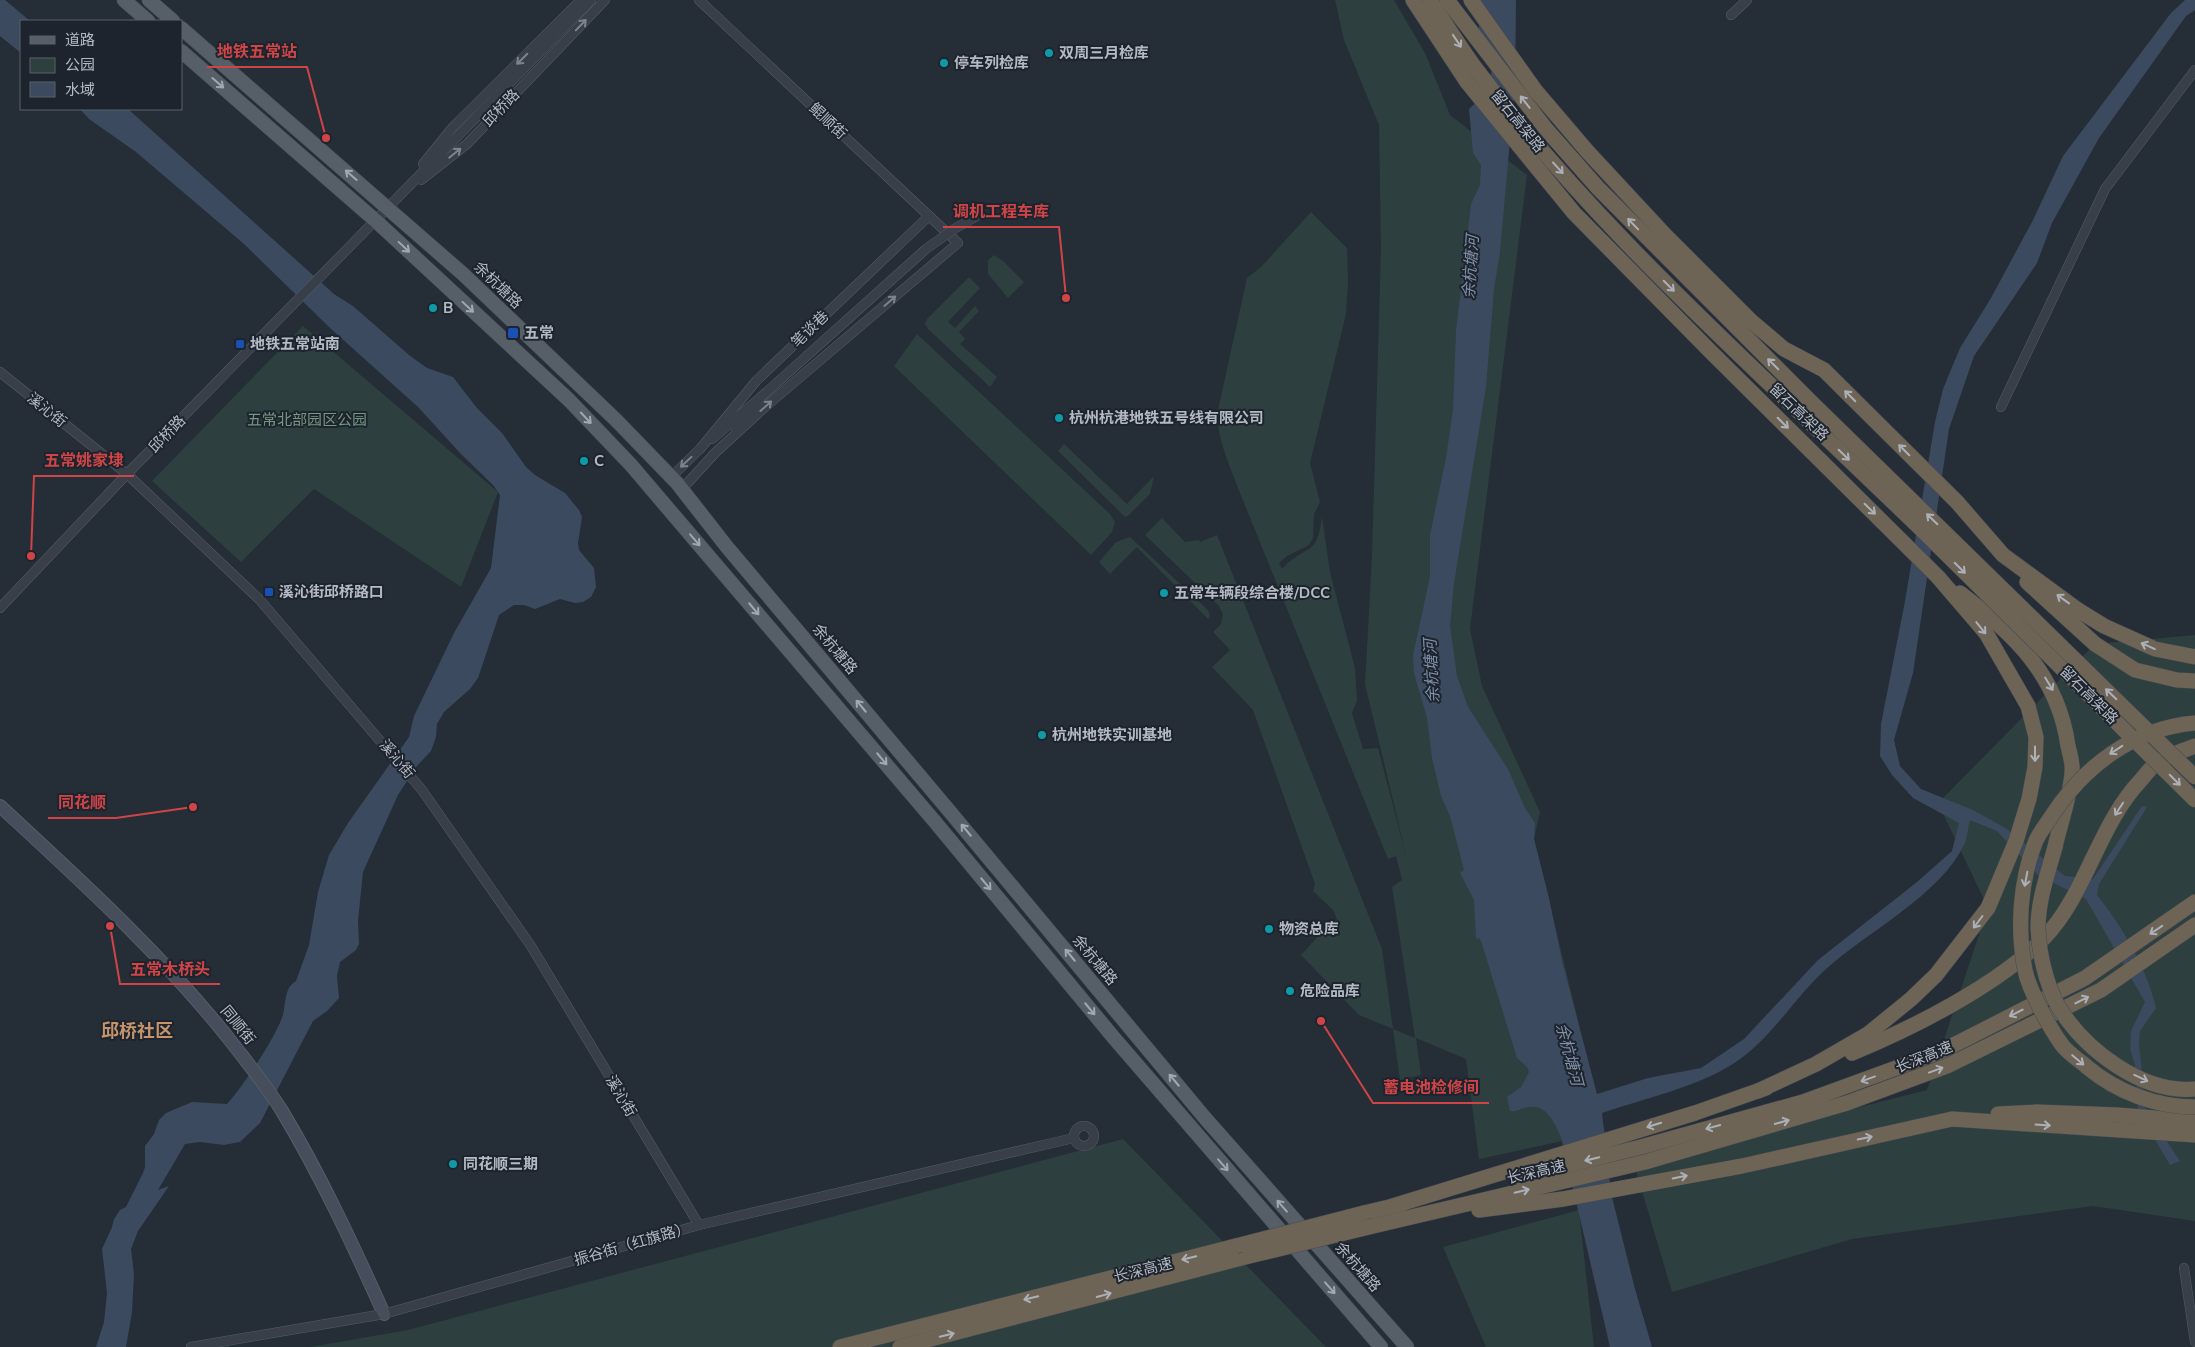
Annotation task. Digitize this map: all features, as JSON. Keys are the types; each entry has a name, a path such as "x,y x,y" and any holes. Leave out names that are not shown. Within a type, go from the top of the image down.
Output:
{"highway":[{"path":"1413,0 1467,82 1574,213 1710,352 1938,577 1986,633 2028,706 2036,737 2035,767 2029,799 2016,841 1988,908 1936,975 1911,999 1868,1034 1816,1064 1758,1091"},
{"name":"留石高架路","path":"1430,0 1476,68 1534,142 1603,217 1764,379 1919,527 2195,800"},
{"name":"留石高架路","path":"1448,0 1546,129 1598,188 1807,398 2195,777"},
{"path":"1471,0 1536,90 1587,151 1665,235 1751,321 1784,350 1824,370 1957,502 2033,588 2095,644 2135,670 2177,680 2195,681"},
{"path":"2003,555 2078,610 2104,626 2155,649 2195,657"},
{"path":"1938,577 1989,615 2037,666 2052,689 2066,732 2072,772 2055,846 2040,898 2038,929 2045,973 2058,1005 2079,1034 2114,1066 2152,1084 2195,1089"},
{"path":"2195,723 2162,730 2120,747 2091,768 2063,799 2035,842 2025,878 2020,922 2025,971 2041,1010 2062,1046 2100,1078 2135,1096 2178,1107 2195,1107"},
{"path":"1393,1214 1564,1153 1758,1091 1882,1040 1978,989 2008,969 2045,938 2070,901 2116,813 2132,789 2157,763 2195,746"},
{"name":"长深高速","path":"1633,1157 1802,1102 1940,1052 2085,978 2195,902"},
{"name":"长深高速","path":"840,1347 1364,1213 1393,1214 1633,1157 1847,1103 1947,1066 2101,990 2195,925"},
{"path":"1393,1214 1572,1197 1742,1166 1952,1119 2000,1113 2037,1112 2175,1118 2195,1121"},
{"path":"1952,1119 2195,1135"},
{"name":"长深高速","path":"900,1347 1249,1256 1373,1226 1393,1214"}],"main road":[{"path":"124,0 147,20"},
{"path":"148,0 172,20"},
{"name":"余杭塘路","path":"182,29 463,274 617,421 671,477 727,548 952,813 1205,1118 1407,1347"},
{"path":"182,51 376,220 569,400 631,465 936,823 1114,1038 1381,1347"}],"street":[{"name":"邱桥路","path":"388,207 453,127 581,0"},
{"name":"邱桥路","path":"0,608 127,474 591,0"},
{"name":"邱桥路","path":"388,207 467,144 605,0"},
{"name":"鲲顺街","path":"699,0 958,242"},
{"path":"1731,15 1747,0"},
{"path":"2001,407 2105,189 2195,70"},
{"name":"笔谈巷","path":"700,449 756,380 929,216"},
{"name":"笔谈巷","path":"671,477 700,449 926,249 954,229 977,216"},
{"name":"笔谈巷","path":"715,453 765,407 958,242"},
{"name":"溪沁街","path":"0,372 127,474 259,599 413,779 531,946 698,1225"},
{"name":"笔谈巷","path":"682,490 761,397"},
{"name":"同顺街","path":"0,806 150,948 214,1020 248,1063 281,1110 336,1209 384,1314"},
{"name":"振谷街（红旗路）","path":"190,1347 384,1314 698,1225 1074,1138"},
{"path":"2184,1268 2195,1342"}],"green space":[{"path":"1335,0 1394,0 1425,53 1450,115 1527,175 1470,629 1482,686 1540,812 1534,839 1605,1132 1479,1159 1466,1059 1416,1038 1421,1075 1400,1080 1393,1029 1415,1038 1392,887 1402,880 1396,856 1388,859 1236,483 1223,447 1219,429 1218,410 1247,278 1261,267 1311,212 1347,248 1346,314 1310,463 1320,502 1314,514 1313,538 1309,545 1287,556 1279,563 1282,569 1313,545 1320,530 1322,516 1330,572 1355,668 1357,701 1352,713 1363,749 1378,748 1407,859 1365,684 1372,556 1381,249 1379,125 1344,40"},
{"path":"994,255 1003,261 1024,282 1008,298 988,274 988,260"},
{"path":"969,277 980,288 948,322 955,328 975,306 979,311 959,332 965,339 960,344 997,377 990,387 928,329 925,324 927,319"},
{"name":"五常北部园区公园","path":"303,326 498,492 461,587 314,489 241,562 152,481"},
{"path":"917,334 1110,514 1115,522 1112,532 1091,555 894,366"},
{"path":"1064,444 1127,504 1154,476 1150,494 1125,517 1058,451"},
{"path":"1162,518 1185,542 1199,540 1200,542 1217,535 1382,949 1393,1029 1359,1015 1301,955 1331,922 1337,920 1334,911 1313,891 1315,884 1253,710 1212,667 1230,650 1213,632 1221,624 1223,614 1219,606 1145,535"},
{"path":"1130,537 1208,610 1210,616 1208,619 1137,547 1110,574 1099,562 1116,542"},
{"path":"2195,635 2195,1221 2093,1206 1852,1239 1672,1292 1634,1164 1927,1090 1988,908 1938,803 2095,644"},
{"path":"1123,1139 1326,1347 310,1347 408,1330"},
{"path":"1579,1210 1594,1347 1486,1347 1443,1247"}],"water":[{"path":"0,0 5,0 29,20 20,20 20,52 0,36"},
{"name":"余杭塘河","path":"1479,0 1516,0 1515,84 1486,387 1454,583 1450,626 1457,676 1468,707 1508,769 1525,808 1535,823 1534,839 1562,961 1597,1094 1648,1078 1701,1068 1744,1039 1818,960 1917,882 1952,851 1959,823 1913,798 1892,775 1880,756 1881,724 1905,601 1935,422 1943,389 1960,348 1991,298 2033,220 2063,156 2171,13 2185,0 2195,0 2195,10 2186,16 2099,138 2052,223 2037,263 1974,356 1949,429 1913,673 1894,740 1900,766 1921,789 1973,810 2007,829 2065,876 2093,879 2142,806 2147,807 2099,884 2097,895 2132,948 2152,994 2156,1008 2140,1031 2139,1045 2146,1110 2180,1161 2170,1165 2138,1111 2135,1065 2130,1049 2131,1031 2145,1002 2086,899 2038,875 1997,831 1970,820 1965,843 1954,862 1939,879 1922,896 1826,969 1747,1054 1733,1064 1702,1080 1602,1113 1611,1193 1635,1289 1652,1347 1610,1347 1561,1137 1550,1116 1541,1109 1529,1107 1510,1111 1507,1097 1521,1087 1529,1072 1527,1067 1517,1058 1482,944 1480,939 1476,938 1474,900 1460,873 1464,870 1450,816 1441,796 1432,758 1427,718 1414,673 1413,655 1430,577 1430,535 1446,458 1453,409 1456,331 1471,204 1480,185 1481,165 1473,153 1469,109 1481,98 1491,75 1492,53 1479,35"},
{"path":"81,110 129,110 334,294 353,306 409,355 427,368 453,377 477,408 502,433 526,467 535,475 565,493 579,510 582,517 578,543 579,550 594,568 596,587 591,597 583,602 575,603 560,599 535,609 524,605 514,605 499,615 478,678 470,689 444,712 437,724 436,737 431,751 416,767 398,795 363,872 358,921 359,944 356,950 340,962 337,976 339,998 327,1011 313,1021 260,1123 240,1142 224,1145 200,1142 185,1144 158,1190 169,1186 138,1231 131,1249 134,1274 132,1312 126,1347 96,1347 104,1322 107,1293 102,1249 114,1219 120,1210 126,1207 143,1173 145,1167 145,1146 154,1134 159,1120 166,1113 192,1102 227,1104 266,1049 283,1015 287,992 296,981 309,945 318,892 329,855 348,823 409,737 414,716 454,633 491,568 500,495 493,485 461,454 418,407 329,327 244,244 136,152 89,119"}],"place":[{"name":"双周三月检库","path":"1049,53"},
{"name":"停车列检库","path":"944,63"},
{"name":"地铁五常站","path":"326,138"},
{"name":"调机工程车库","path":"1066,298"},
{"name":"B","path":"433,308"},
{"name":"五常","path":"513,333"},
{"name":"地铁五常站南","path":"240,344"},
{"name":"杭州杭港地铁五号线有限公司","path":"1059,418"},
{"name":"C","path":"584,461"},
{"name":"五常姚家埭","path":"31,556"},
{"name":"溪沁街邱桥路口","path":"269,592"},
{"name":"五常车辆段综合楼/DCC","path":"1164,593"},
{"name":"杭州地铁实训基地","path":"1042,735"},
{"name":"同花顺","path":"193,807"},
{"name":"五常木桥头","path":"110,926"},
{"name":"物资总库","path":"1269,929"},
{"name":"危险品库","path":"1290,991"},
{"name":"蓄电池检修间","path":"1321,1021"},
{"name":"同花顺三期","path":"453,1164"}],"district":[{"name":"邱桥社区","path":"137,1031"}]}
